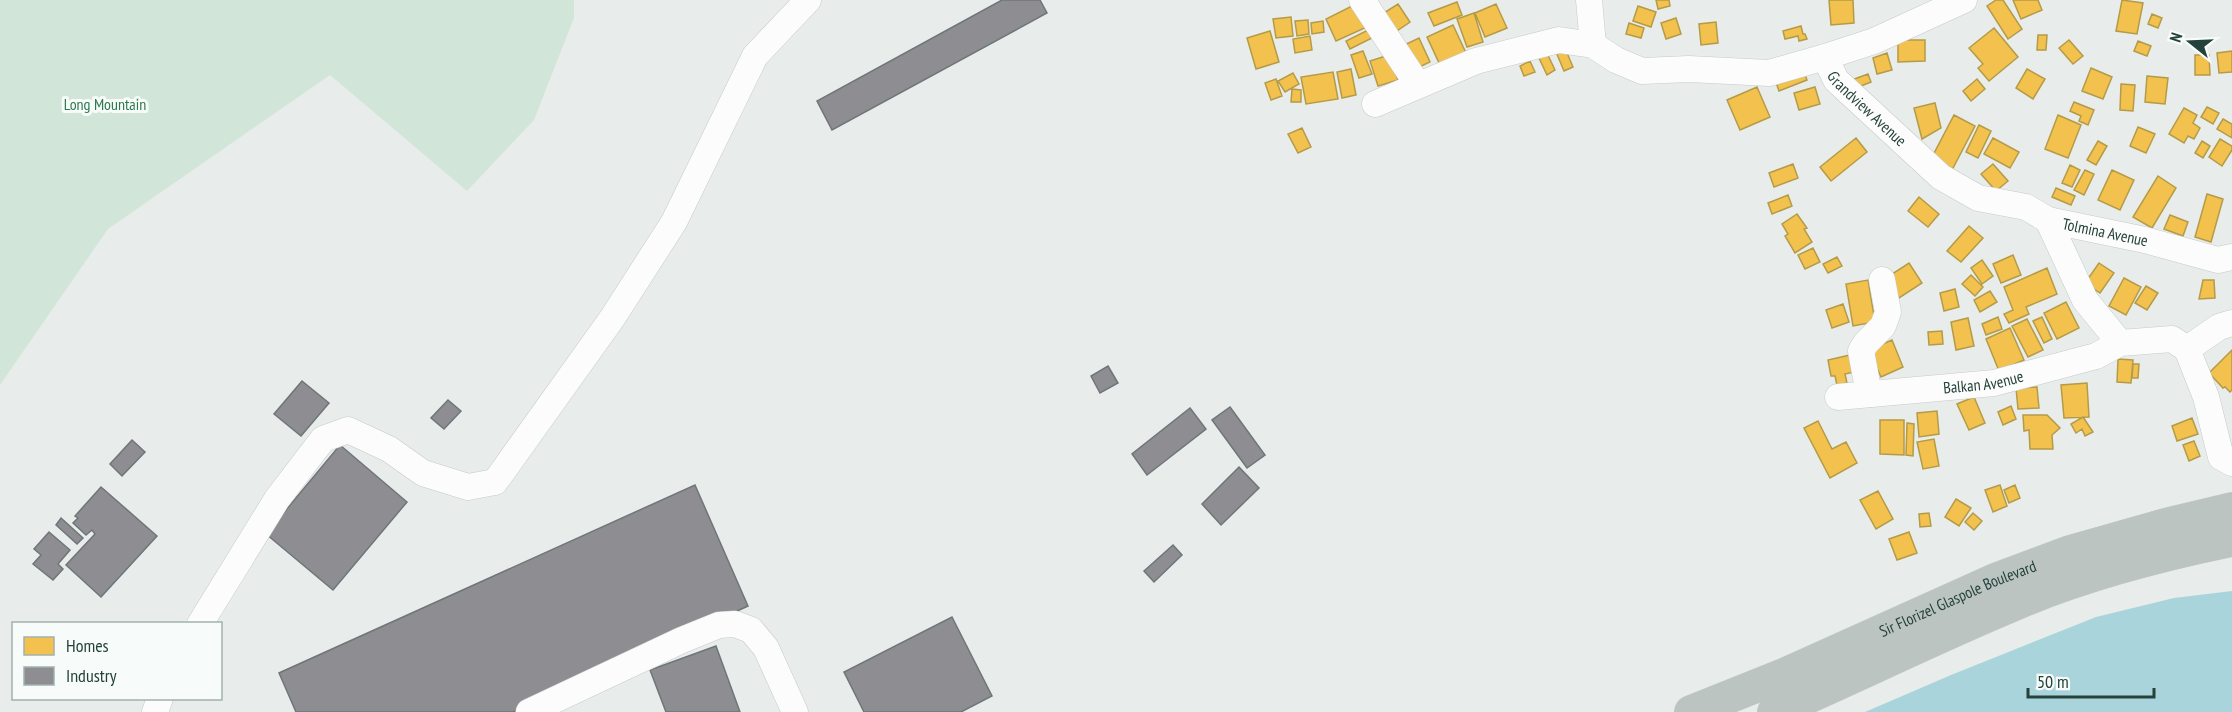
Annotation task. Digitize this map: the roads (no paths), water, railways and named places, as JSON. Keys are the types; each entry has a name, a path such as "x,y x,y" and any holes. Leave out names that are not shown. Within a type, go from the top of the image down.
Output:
{"highway":[{"name":"Sir Florizel Glaspole Boulevard","path":"1691,712 1786,674 1995,580 2070,552 2232,509"},
{"name":"Sir Florizel Glaspole Boulevard","path":"1774,712 2018,602 2183,550 2232,540"}],"street":[{"path":"201,622 277,499 323,439 348,430 389,449 423,473 468,487 495,482 613,317 674,222 755,56 808,0"},
{"path":"1362,0 1418,85"},
{"path":"1589,0 1593,45"},
{"name":"Grandview Avenue","path":"1964,0 1874,41 1825,57 1836,80 1941,177 1978,198 2026,207 2048,220"},
{"path":"1375,104 1476,61 1559,40 1593,45 1616,60 1642,72 1689,69 1769,73 1825,57"},
{"name":"Tolmina Avenue","path":"2048,220 2145,240 2218,260 2232,257"},
{"name":"Tolmina Avenue","path":"2048,220 2085,300 2120,343"},
{"path":"1869,394 1861,351 1883,327 1888,312 1882,279"},
{"path":"2187,349 2218,327 2232,323"},
{"path":"2120,343 2172,339 2187,349 2206,397 2223,427 2221,458 2232,463"},
{"name":"Balkan Avenue","path":"1838,396 1994,383 2096,356 2120,343"},
{"path":"529,712 691,636 718,625 735,624 751,630 766,648 795,712"}],"water":[{"path":"2232,591 2232,712 1865,712 2096,617 2174,598"}],"park label":[{"name":"Long Mountain","path":"105,104"}]}
